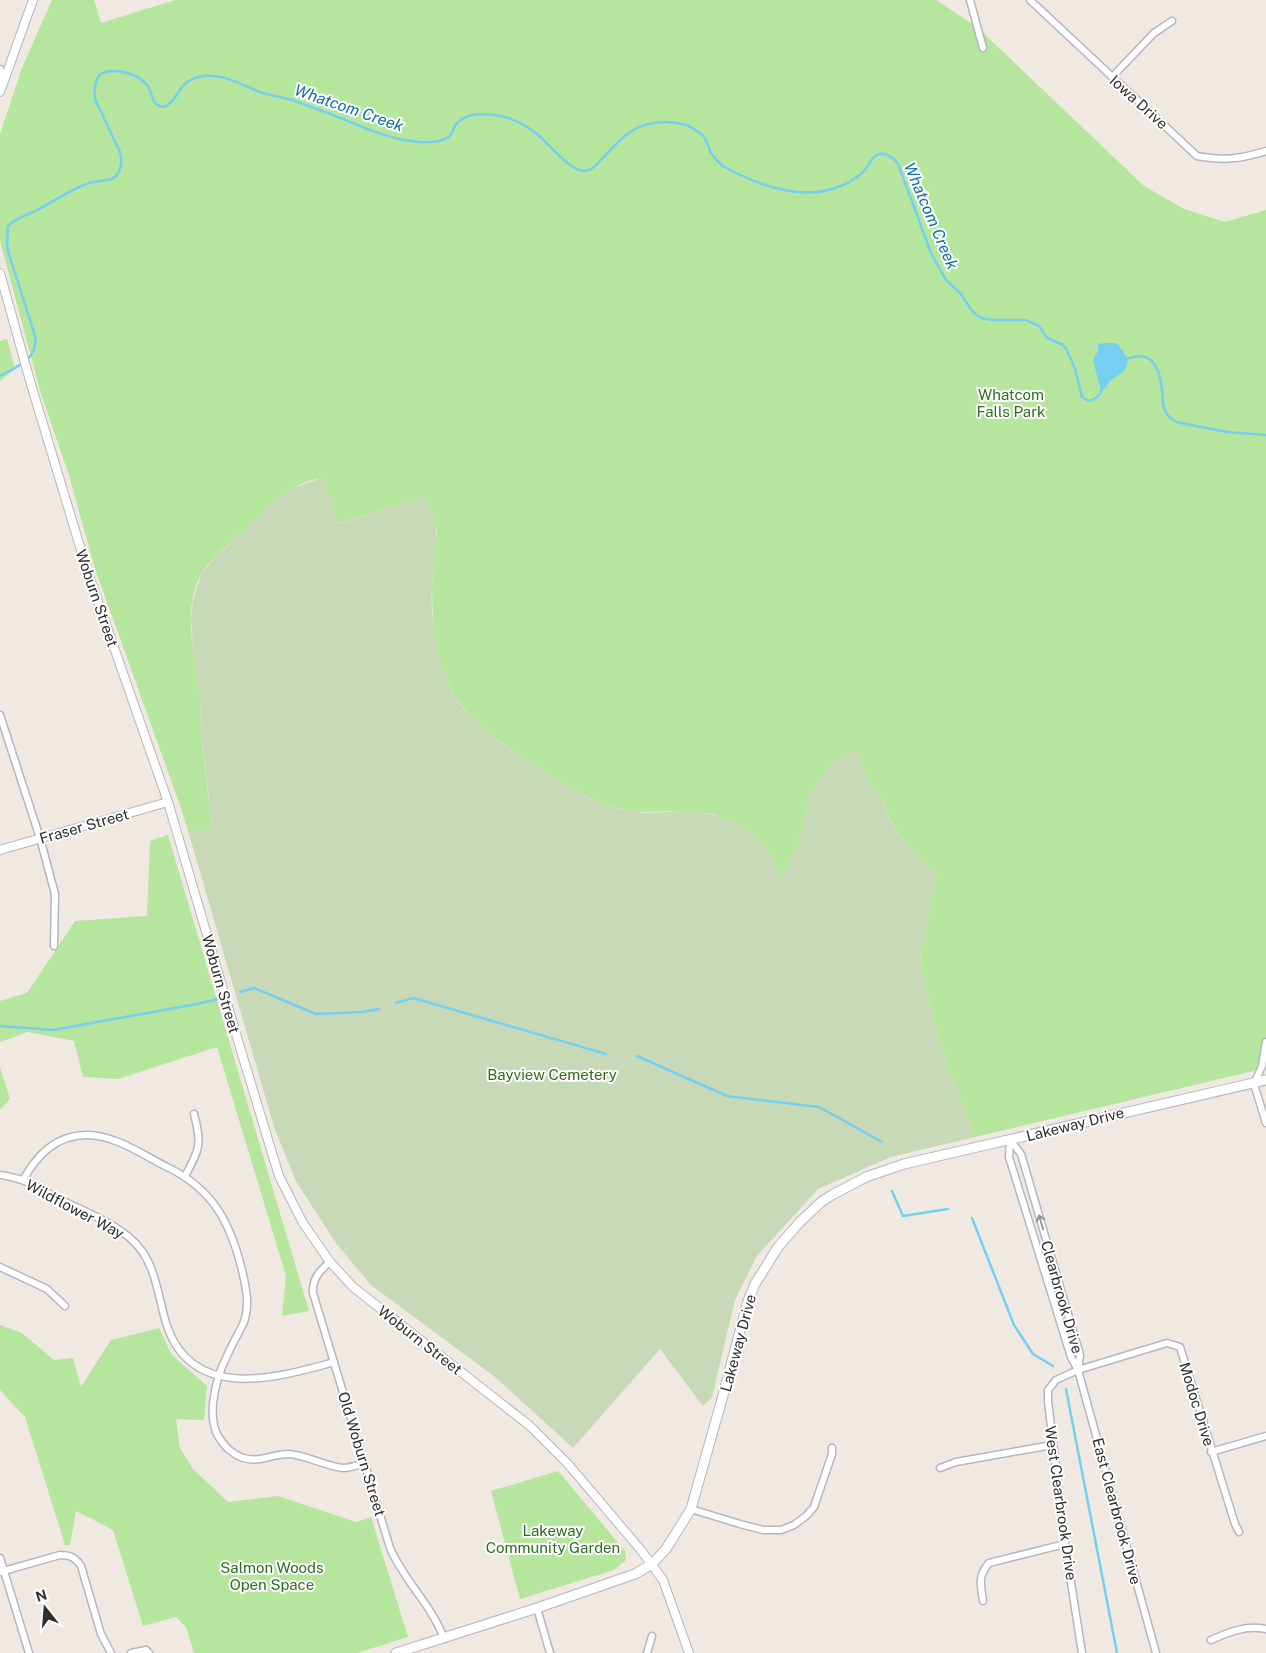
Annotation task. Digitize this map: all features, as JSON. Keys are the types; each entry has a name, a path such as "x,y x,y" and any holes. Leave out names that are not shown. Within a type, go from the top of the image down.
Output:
{"main road":[{"name":"Lakeway Drive","path":"396,1653 444,1639 635,1574 652,1564 666,1548 691,1508 748,1301 755,1284 778,1247 821,1202 866,1177 904,1164 1266,1080"}],"street":[{"path":"0,92 33,0"},
{"path":"970,0 983,48"},
{"name":"Iowa Drive","path":"1033,1 1197,156 1220,160 1245,157 1266,151"},
{"path":"1112,77 1154,33 1172,21"},
{"path":"0,69 4,81"},
{"name":"Woburn Street","path":"0,273 30,381 87,570 168,802 238,1044 279,1176 302,1223 330,1262 358,1291 530,1426 568,1464 652,1564 663,1580 689,1653"},
{"path":"0,715 56,894 54,946"},
{"name":"Fraser Street","path":"0,850 168,802"},
{"path":"1266,1042 1262,1066 1254,1084 1266,1124"},
{"path":"185,1176 197,1155 199,1143 194,1114"},
{"path":"23,1180 31,1166 46,1150 67,1138 80,1135 91,1135 114,1141 185,1176 210,1198 227,1224 247,1291 244,1322 218,1376 215,1388 212,1415 217,1435 233,1453 254,1460 286,1454 342,1468 365,1463"},
{"name":"Clearbrook Drive","path":"1010,1140 1009,1157 1071,1357 1078,1370"},
{"name":"Clearbrook Drive","path":"1010,1140 1021,1154 1080,1355 1078,1370"},
{"name":"Wildflower Way","path":"0,1175 23,1180 116,1228 136,1243 151,1269 167,1325 176,1346 193,1364 218,1376 268,1378 296,1373 334,1362"},
{"name":"Old Woburn Street","path":"330,1262 319,1273 313,1289 334,1362 395,1559 440,1626 444,1639"},
{"path":"0,1267 48,1289 64,1306"},
{"name":"Modoc Drive","path":"1078,1370 1168,1343 1180,1347 1211,1452 1239,1532"},
{"name":"West Clearbrook Drive","path":"1078,1370 1056,1380 1048,1390 1048,1401 1065,1544 1082,1653"},
{"name":"East Clearbrook Drive","path":"1078,1370 1156,1653"},
{"path":"1211,1452 1266,1436"},
{"path":"940,1468 956,1462 1052,1445"},
{"path":"691,1508 763,1530 781,1530 794,1525 814,1507 832,1454 832,1448"},
{"path":"983,1601 980,1579 989,1564 1065,1544"},
{"path":"2,1572 60,1555 69,1555 76,1559 81,1566 101,1634 111,1653"},
{"path":"0,1558 2,1572 29,1653"},
{"path":"536,1608 550,1653"},
{"path":"1211,1640 1232,1630 1266,1629"},
{"path":"647,1653 652,1636"},
{"path":"130,1653 141,1650 146,1650 149,1653"}],"green space":[{"name":"Whatcom Falls Park","path":"52,0 94,0 101,23 175,0 936,0 977,27 1144,186 1184,209 1225,222 1266,210 1266,1068 975,1137 951,1076 922,974 920,954 937,875 911,849 897,831 891,821 883,798 870,788 858,752 809,796 801,836 782,881 769,854 749,832 735,823 713,814 685,811 634,812 604,805 564,785 489,733 470,716 455,697 441,665 433,627 432,585 437,529 424,497 337,524 323,477 311,480 282,496 217,555 201,575 195,589 191,619 212,827 189,834 94,566 69,475 41,394 0,241 0,134 22,68"},
{"path":"7,339 15,369 0,381 0,341"},
{"name":"Bayview Cemetery","path":"323,477 338,524 424,497 427,499 436,528 432,614 439,655 448,682 464,709 479,724 522,758 546,774 590,798 615,808 644,813 695,812 729,820 740,825 758,838 765,847 782,881 801,836 811,792 831,763 850,751 858,752 870,788 883,798 886,810 897,831 911,849 938,875 920,954 922,974 951,1076 975,1137 891,1157 818,1189 757,1256 735,1300 712,1397 703,1406 660,1349 573,1448 495,1377 371,1285 335,1242 296,1181 274,1127 189,834 212,827 191,617 193,599 201,575 215,557 249,527 277,498 294,488"},
{"path":"168,835 309,1311 282,1316 286,1276 217,1047 118,1079 83,1077 74,1041 28,1032 0,1042 0,1001 27,993 75,921 147,916 150,841"},
{"path":"0,1067 10,1099 0,1110"},
{"name":"Salmon Woods Open Space","path":"0,1325 22,1333 54,1360 73,1358 81,1387 111,1340 159,1328 172,1355 207,1386 204,1420 176,1419 180,1448 193,1469 228,1502 278,1496 356,1522 371,1517 408,1637 357,1653 194,1653 186,1627 176,1617 143,1626 113,1530 76,1511 70,1545 65,1545 25,1417 0,1390"},
{"name":"Lakeway Community Garden","path":"558,1471 625,1551 626,1560 614,1570 520,1599 491,1491"}],"water":[{"path":"1117,343 1128,359 1123,372 1113,378 1101,391 1093,360 1098,351 1098,344"}],"waterway":[{"name":"Whatcom Creek","path":"0,376 25,361 34,351 35,344 35,336 8,251 8,226 15,220 77,188 92,182 110,180 115,177 121,165 120,152 95,99 95,89 100,74 119,71 126,72 144,81 158,106 162,107 170,104 182,87 191,80 198,77 215,76 232,80 263,93 285,98 379,133 410,141 429,142 443,140 451,135 457,123 468,116 483,114 505,117 528,127 565,161 584,171 594,167 630,132 646,125 665,122 684,125 700,133 706,140 711,153 724,167 764,185 792,192 821,192 835,188 853,180 863,172 874,157 885,154 898,164 931,253 946,280 960,293 972,311 985,319 1026,320 1039,326 1047,338 1063,345 1067,350 1075,369 1082,397 1088,401 1093,400 1099,396 1102,389"},
{"name":"Whatcom Creek","path":"1125,360 1141,356 1148,358 1152,362 1159,374 1164,408 1168,416 1176,422 1227,432 1266,435"},
{"path":"240,992 254,988 316,1014 362,1012 379,1009"},
{"path":"396,1003 413,998 606,1054"},
{"path":"0,1026 53,1030 218,999"},
{"path":"637,1056 727,1096 819,1107 882,1142"},
{"path":"892,1191 903,1216 948,1209"},
{"path":"972,1218 1014,1325 1033,1354 1053,1366"},
{"path":"1066,1389 1117,1653"}]}
